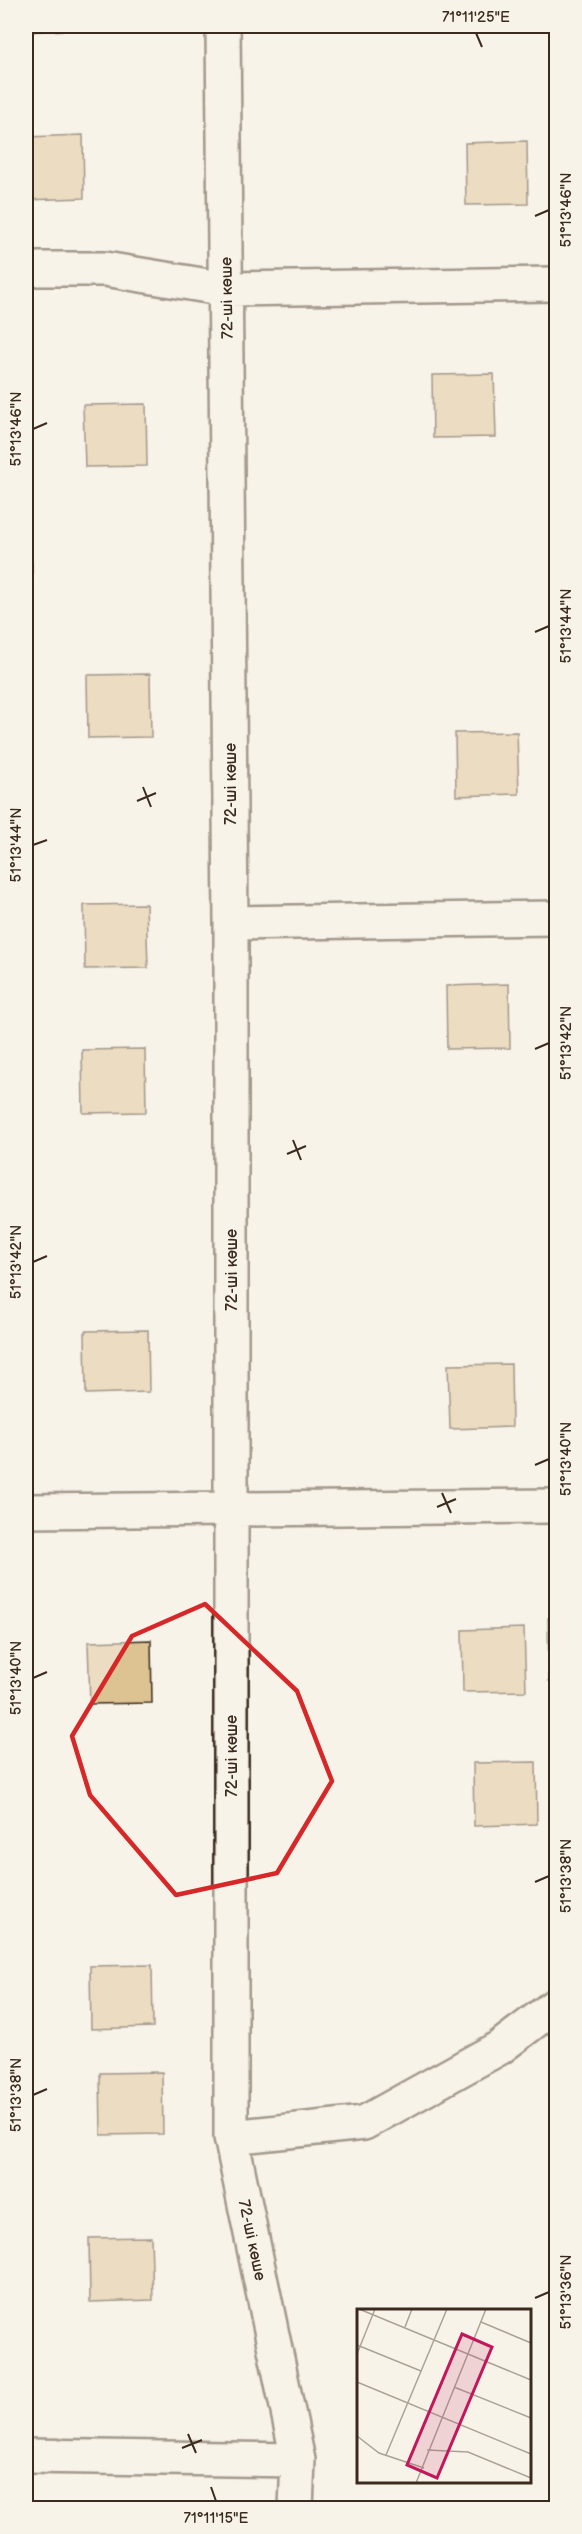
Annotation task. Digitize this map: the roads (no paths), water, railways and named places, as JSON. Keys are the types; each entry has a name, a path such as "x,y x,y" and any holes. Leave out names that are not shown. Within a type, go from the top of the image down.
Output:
{"street":[{"name":"72-ші көше","path":"223,26 231,923 231,2137 298,2460 296,2508"},
{"path":"26,269 105,269 226,289 556,284"},
{"path":"231,923 556,918"},
{"path":"26,1511 556,1506"},
{"path":"231,2137 364,2123 499,2048 556,2005"},
{"path":"26,2456 298,2460"}]}
